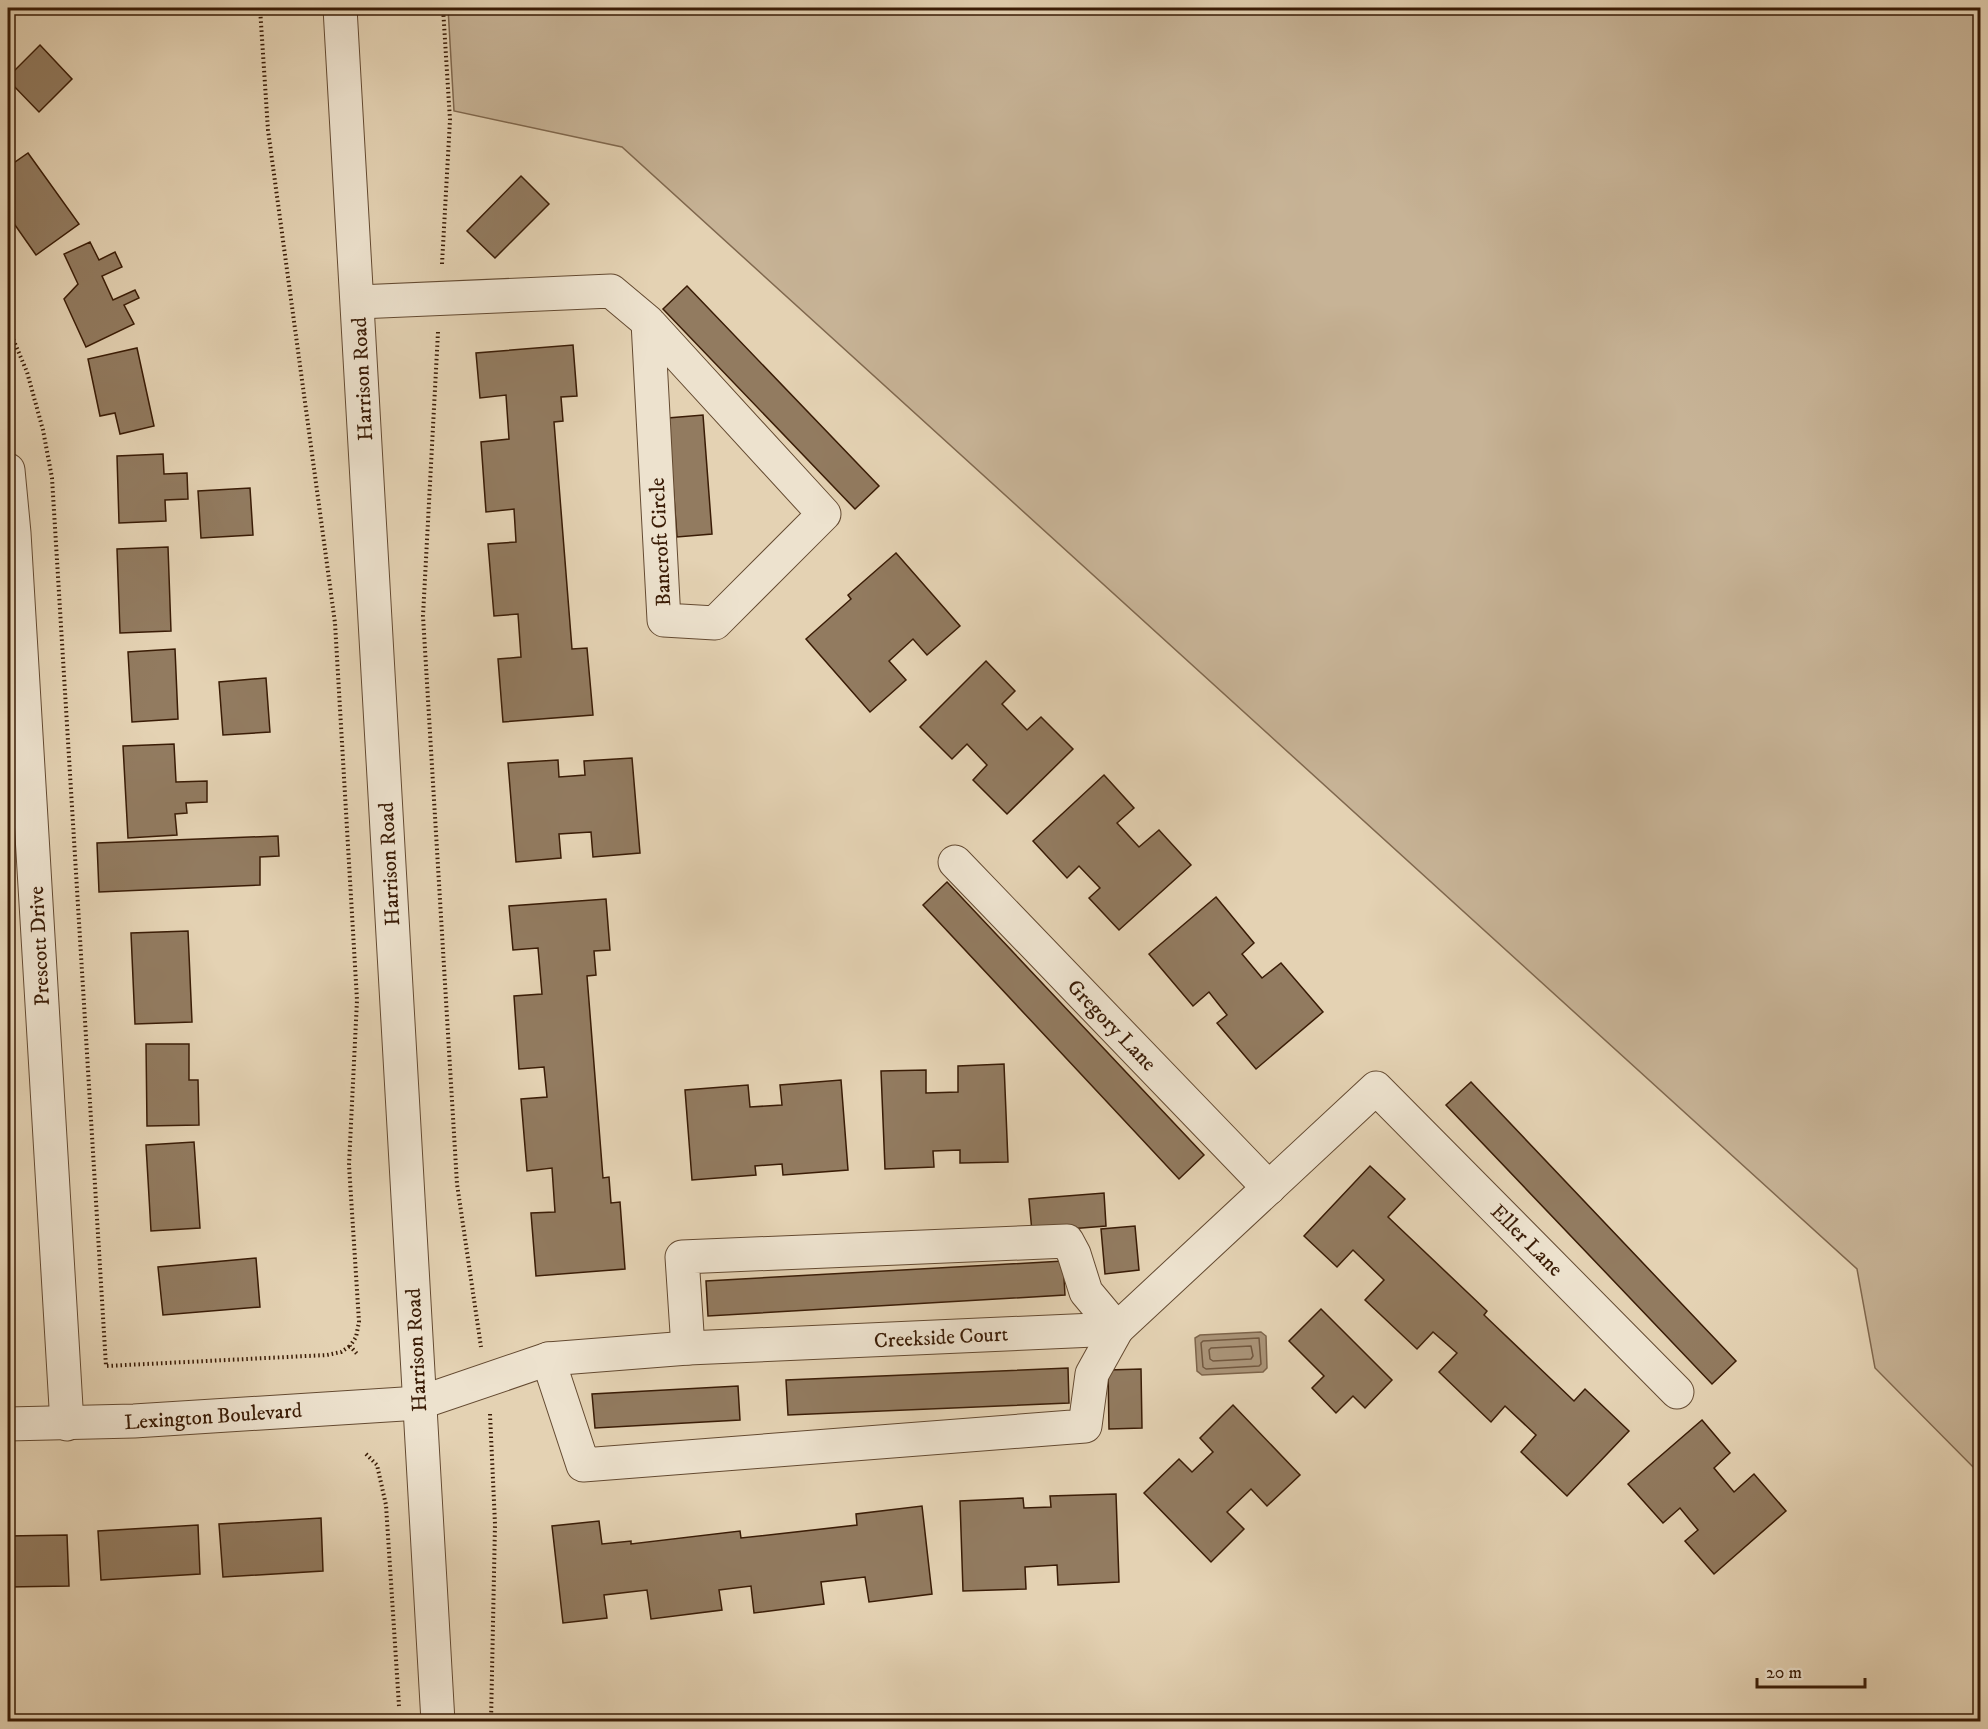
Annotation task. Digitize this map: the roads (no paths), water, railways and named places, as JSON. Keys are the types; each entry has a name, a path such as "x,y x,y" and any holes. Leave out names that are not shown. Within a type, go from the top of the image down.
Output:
{"street":[{"name":"Harrison Road","path":"340,8 438,1722"},
{"name":"Bancroft Circle","path":"358,302 611,291 648,322 824,514 715,623 664,620 648,322"},
{"name":"Prescott Drive","path":"8,470 14,533 18,779 67,1424"},
{"name":"Gregory Lane","path":"955,862 1269,1188"},
{"name":"Eller Lane","path":"1269,1188 1376,1088 1677,1392"},
{"path":"548,1359 583,1465 1085,1426 1092,1374 1117,1329 1269,1188"},
{"path":"688,1348 682,1257 1067,1241 1074,1254 1086,1292 1117,1329"},
{"name":"Creekside Court","path":"418,1403 548,1359 688,1348 1117,1329"},
{"name":"Lexington Boulevard","path":"8,1424 67,1424 418,1403"}],"water":[{"path":"1261,1332 1266,1336 1267,1368 1263,1372 1202,1375 1197,1371 1195,1338 1200,1335"}]}
